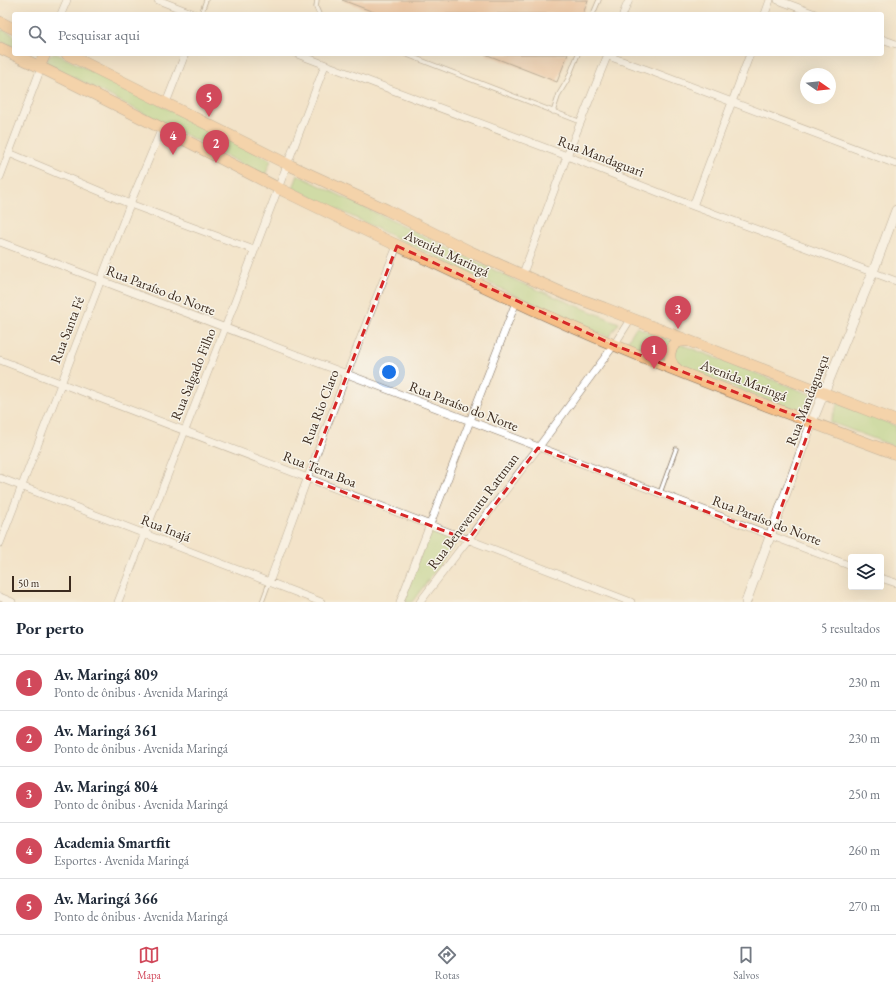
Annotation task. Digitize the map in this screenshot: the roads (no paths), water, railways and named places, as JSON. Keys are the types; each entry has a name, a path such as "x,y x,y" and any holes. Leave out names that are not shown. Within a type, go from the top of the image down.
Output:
{"main road":[{"path":"0,22 12,28"},
{"name":"Avenida Maringá","path":"0,48 12,54"},
{"name":"Avenida Maringá","path":"16,56 162,128 278,188 516,302 678,371 896,454"},
{"path":"40,68 44,56"},
{"name":"Avenida Maringá","path":"71,56 287,164 522,276 565,294 824,392 896,421"},
{"path":"678,371 670,362 670,350 679,342 691,342"}],"street":[{"path":"62,12 67,0"},
{"path":"158,0 189,12"},
{"path":"625,12 629,0"},
{"path":"766,12 770,0"},
{"path":"778,0 810,12"},
{"path":"884,40 896,44"},
{"path":"166,103 184,56"},
{"name":"Rua Mandaguari","path":"302,56 567,156 693,206 896,281"},
{"path":"522,276 567,156 608,56"},
{"path":"611,56 896,164"},
{"path":"693,206 749,56"},
{"name":"Rua Salgado Filho","path":"118,602 225,328 325,65"},
{"path":"0,177 40,68"},
{"name":"Rua Santa Fé","path":"0,543 130,204 162,128"},
{"path":"9,153 130,204 254,250"},
{"name":"Rua Mandaguaçu","path":"746,602 812,422 873,272 896,210"},
{"name":"Rua Paraíso do Norte","path":"0,242 469,422 848,565"},
{"name":"Rua Rio Claro","path":"270,583 307,478 397,246"},
{"path":"400,602 516,302"},
{"name":"Rua Benevenutu Rattman","path":"420,602 538,448 614,345 631,318"},
{"name":"Rua Terra Boa","path":"0,360 631,602"},
{"name":"Rua Inajá","path":"0,478 321,602"},
{"path":"884,579 896,583"},
{"path":"0,597 12,602"}],"lane":[{"path":"202,12 206,0"},
{"path":"317,0 316,7 318,12"},
{"path":"594,12 599,0"},
{"path":"410,56 581,122"},
{"path":"553,112 559,94 568,79 577,56"},
{"path":"659,494 676,449"},
{"name":"Rua Rio Claro","path":"262,602 270,583"}],"place":[{"name":"Av. Maringá 366","path":"209,117"},
{"name":"Academia Smartfit","path":"173,155"},
{"name":"Av. Maringá 361","path":"216,163"},
{"name":"Av. Maringá 804","path":"678,329"},
{"name":"Av. Maringá 809","path":"654,369"}]}
